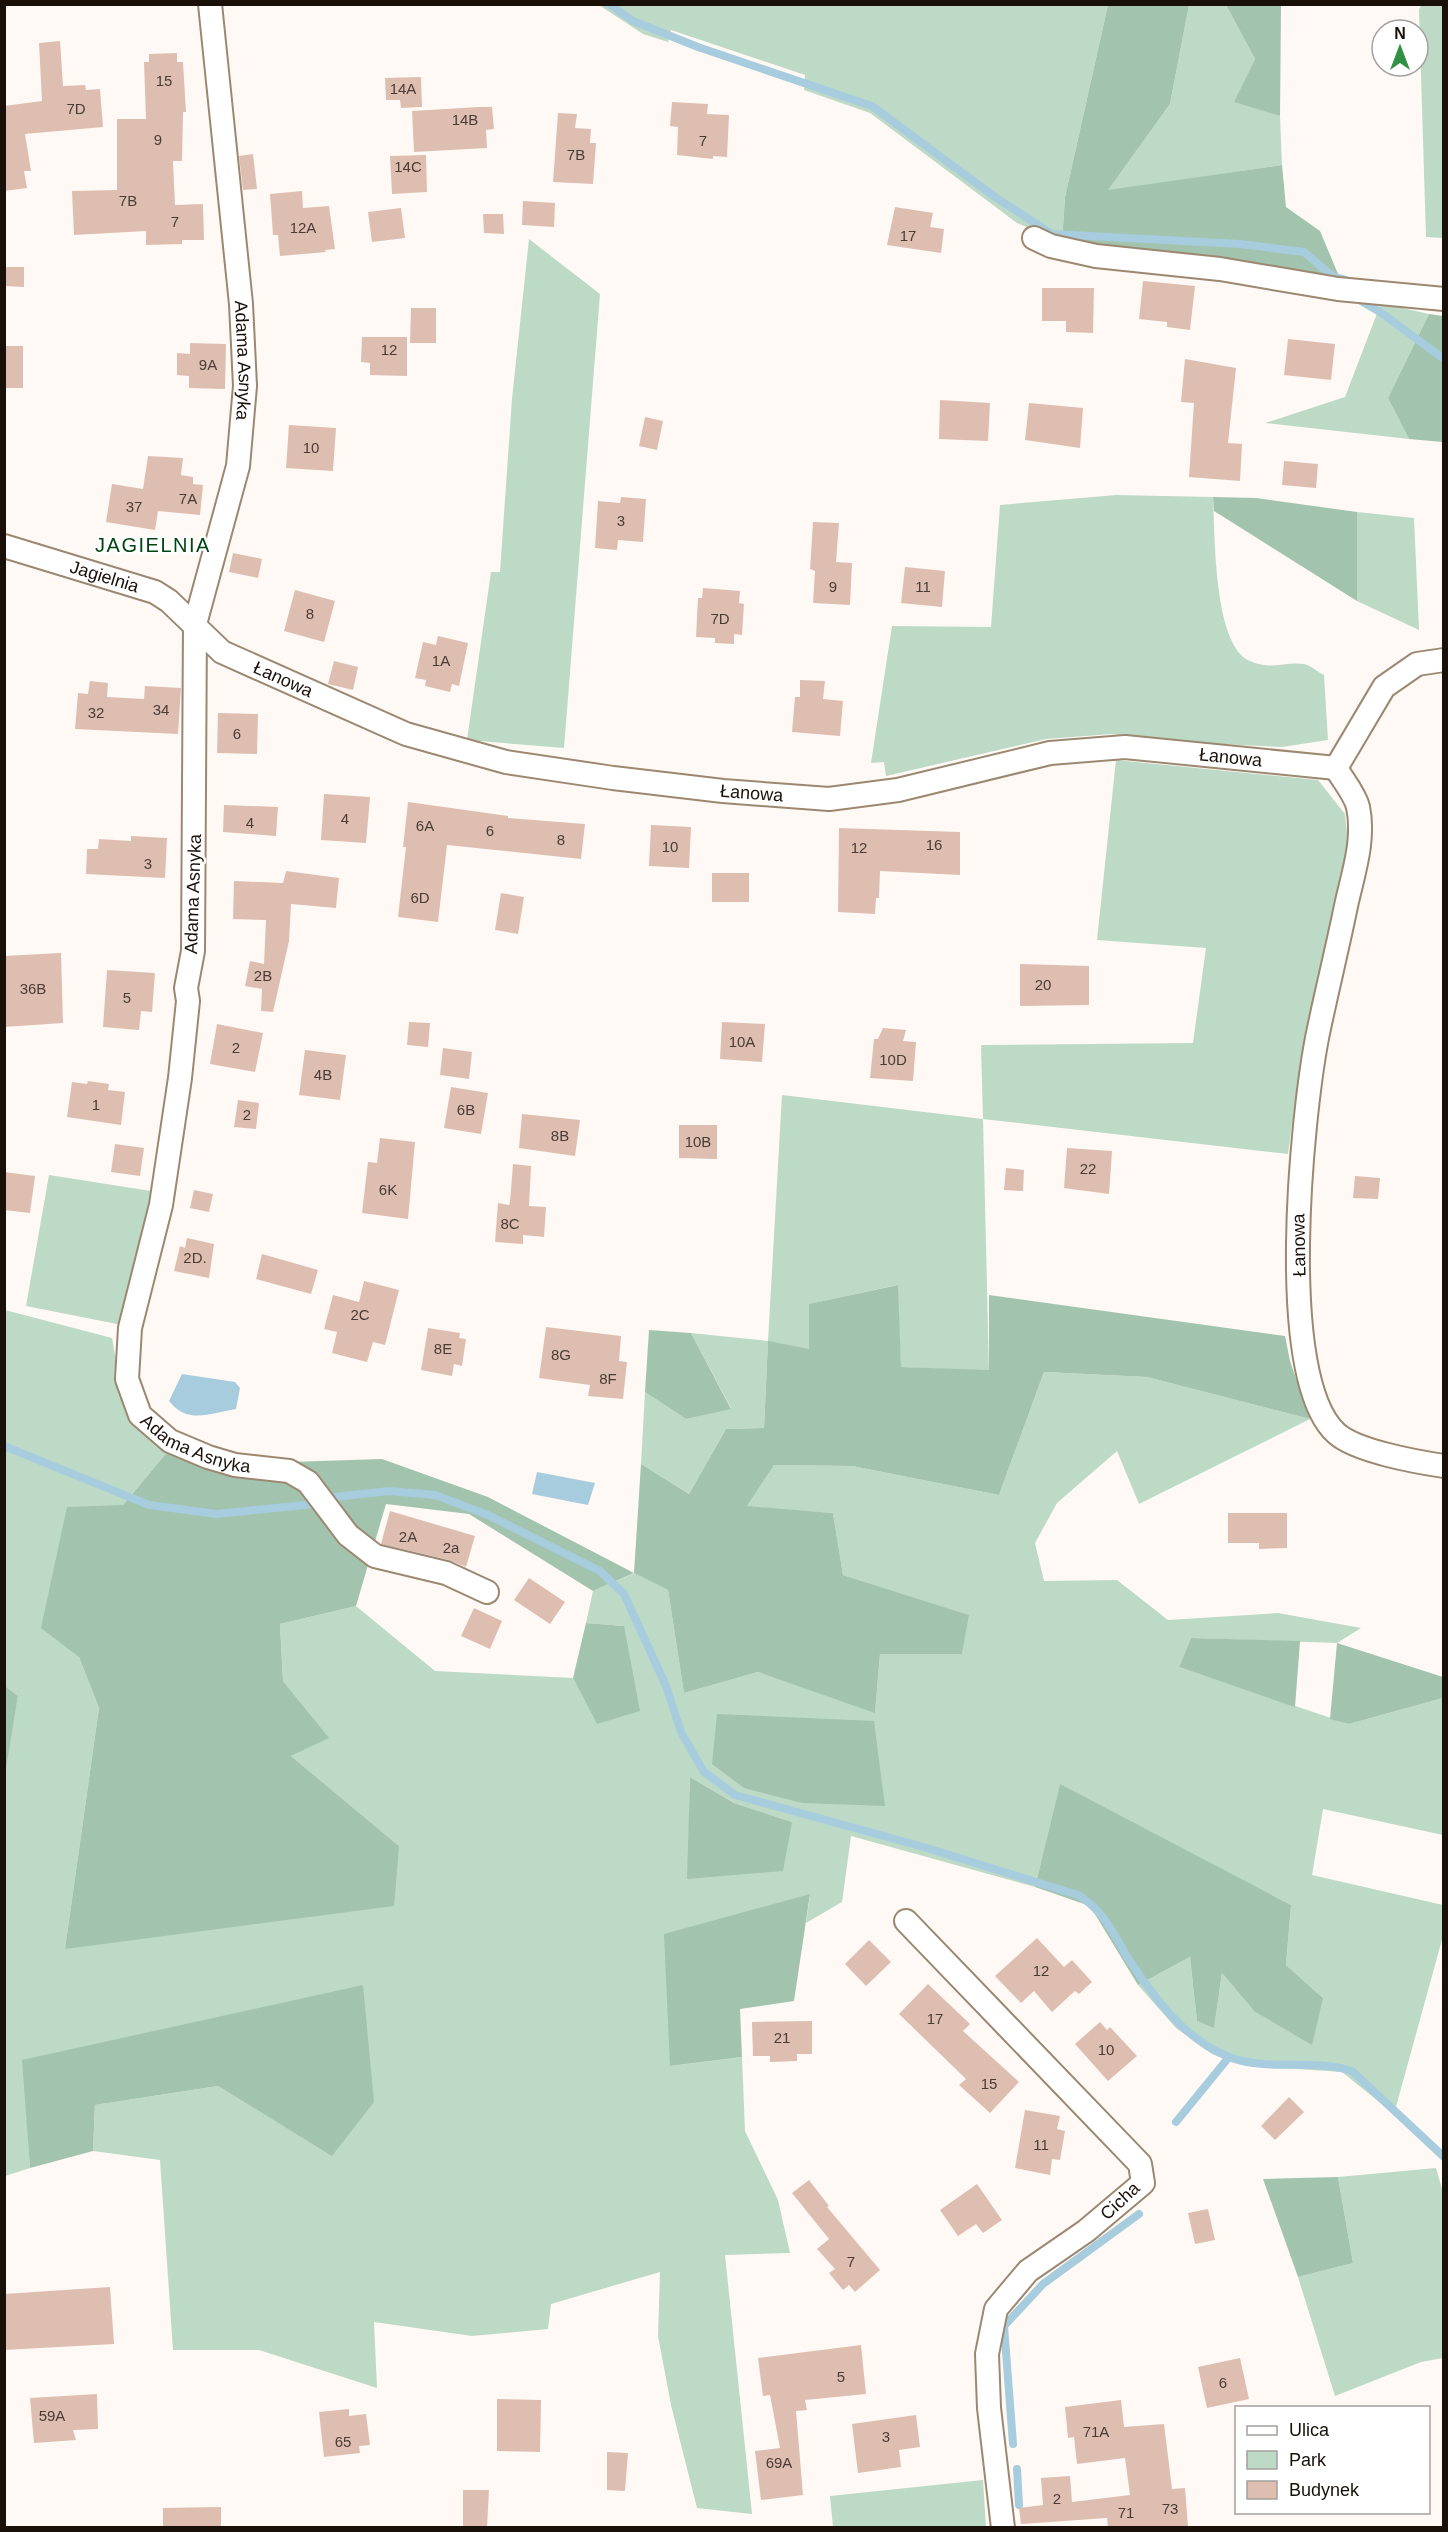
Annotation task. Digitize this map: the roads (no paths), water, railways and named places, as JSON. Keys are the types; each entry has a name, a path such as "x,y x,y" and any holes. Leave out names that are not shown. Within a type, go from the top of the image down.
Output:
{"street":[{"name":"Adama Asnyka","path":"210,4 241,304 245,386 238,466 195,624 193,951 186,988 188,1002 180,1078 161,1205 130,1328 127,1379 140,1414 170,1441 236,1465 289,1471 308,1482 348,1535 375,1556 446,1574 487,1592"},
{"path":"1034,238 1051,246 1096,256 1220,268 1338,289 1443,299"},
{"name":"Jagielnia","path":"4,546 155,592 195,624"},
{"name":"Łanowa","path":"195,624 222,652 406,734 506,762 614,778 723,791 829,799 898,790 1050,753 1125,747 1336,768 1358,806 1359,851 1317,1040 1300,1171 1300,1321 1311,1386 1323,1415 1336,1433 1350,1442 1410,1461 1443,1466"},
{"path":"1336,768 1384,687 1417,664 1443,660"},
{"name":"Cicha","path":"906,1921 1140,2164 1142,2173 1143,2183 1123,2202 1028,2271 996,2309 988,2365 989,2408 1003,2528"}],"water":[{"path":"182,1374 235,1382 240,1388 236,1409 200,1416 184,1413 176,1408 169,1401"},
{"path":"537,1472 595,1483 588,1505 532,1494"}],"waterway":[{"path":"609,4 633,21 698,47 872,106 995,197 1052,234 1240,244 1304,252 1332,276 1346,280"},
{"path":"1356,298 1380,312 1444,359"},
{"path":"4,1446 149,1505 217,1514 314,1504"},
{"path":"335,1497 389,1491 435,1495 488,1515 600,1571 624,1594 666,1686 681,1732 704,1772 735,1795 927,1848 1078,1895 1094,1907 1106,1922 1158,2000 1197,2039 1229,2057 1244,2061 1275,2065 1321,2065 1352,2071 1444,2157"},
{"path":"1176,2122 1229,2057"},
{"path":"1013,2444 1004,2326 1043,2284 1139,2214"},
{"path":"1017,2469 1019,2505"}],"district":[{"name":"JAGIELNIA","path":"153,545"}]}
